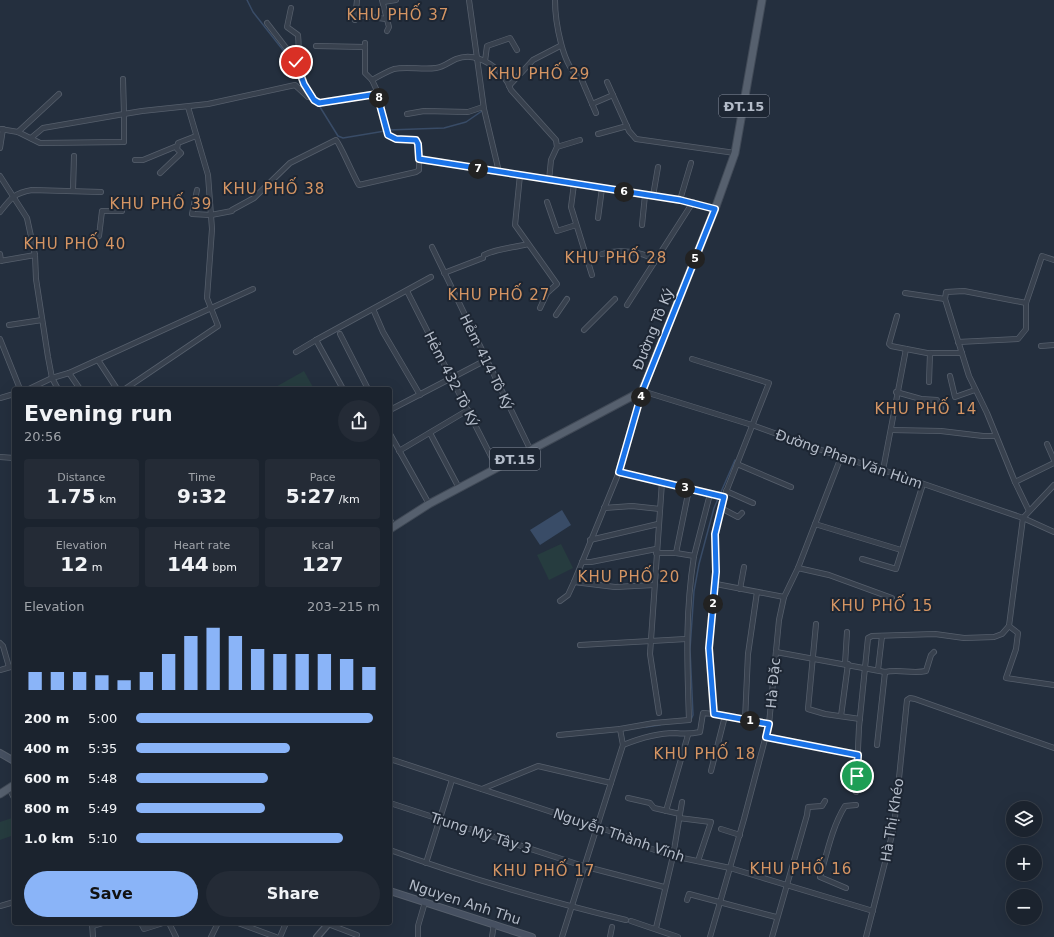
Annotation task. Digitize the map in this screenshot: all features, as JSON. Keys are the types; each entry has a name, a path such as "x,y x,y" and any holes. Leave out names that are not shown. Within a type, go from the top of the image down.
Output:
{"main road":[{"name":"Đường Tô Ký","path":"392,524 642,392 715,209 735,153 762,0"},
{"path":"0,753 12,760"},
{"path":"0,794 11,786"},
{"name":"Nguyen Anh Thu","path":"392,892 532,937"}],"street":[{"path":"355,20 358,0"},
{"path":"387,31 389,27 382,1 396,0"},
{"path":"469,0 483,107 499,172"},
{"path":"555,0 560,46 572,68 580,78 596,114"},
{"path":"291,8 287,27 298,35 300,56 297,62"},
{"path":"356,14 386,19"},
{"path":"266,23 297,62 301,79 310,97"},
{"path":"485,61 487,46 510,38 517,50"},
{"path":"196,190 192,214 211,214 232,211 254,198 290,164 336,140 340,143 348,166 358,184 416,172 419,170 418,144 416,140 393,139 386,130 378,95 372,80 365,72 365,45 316,46"},
{"path":"509,86 533,60 560,46"},
{"path":"372,80 394,69 407,68 417,70 438,68 447,65 456,59 476,58 485,61 508,81 511,90 554,137 557,147 552,157 549,180"},
{"path":"0,148 1,129 18,132 40,143 124,142 123,79"},
{"path":"607,82 631,134 640,141 735,153"},
{"path":"31,138 43,128 142,110 188,107 295,85 316,102 321,104 374,93 378,95"},
{"path":"18,132 58,94"},
{"path":"592,104 613,94"},
{"path":"128,387 218,326 210,309 207,298 212,229 208,175 188,107"},
{"path":"407,114 424,111 468,112 483,107"},
{"path":"598,134 627,126"},
{"path":"135,160 143,160 177,146 181,141 196,136"},
{"path":"557,147 580,140"},
{"path":"160,173 182,153 178,150 177,146"},
{"path":"73,190 74,156"},
{"path":"419,159 693,202 715,209"},
{"path":"680,200 691,163"},
{"path":"653,196 658,167"},
{"path":"520,175 515,223 556,284 547,293 540,308"},
{"path":"0,176 27,218 35,255 42,320 52,378 57,387"},
{"path":"574,184 571,207 592,275"},
{"path":"598,218 602,188"},
{"path":"0,212 12,196 32,190 101,192"},
{"path":"642,225 645,195"},
{"path":"547,202 557,231 576,225"},
{"path":"627,305 693,202"},
{"path":"99,236 102,211 122,212"},
{"path":"444,273 483,257 498,249 508,249 528,244"},
{"name":"Hẻm 414 Tô Ký","path":"432,247 531,451"},
{"path":"602,254 613,251 642,254 655,260"},
{"path":"0,254 1,261 35,255"},
{"path":"958,342 1018,339 1026,329 1026,304 1042,256 1054,260"},
{"path":"296,352 431,277"},
{"path":"33,387 52,378 69,373 253,289"},
{"name":"Hẻm 432 Tô Ký","path":"407,291 497,468"},
{"path":"1026,304 964,291 946,292 945,299 958,342 976,390 1029,511"},
{"path":"904,293 945,299"},
{"path":"584,330 615,298"},
{"path":"556,315 567,299"},
{"path":"373,310 383,332 420,395"},
{"path":"897,316 889,344 904,347 906,349 930,353 962,353"},
{"path":"9,325 42,320"},
{"path":"340,334 367,387"},
{"path":"0,338 19,387"},
{"path":"316,340 341,387"},
{"path":"1041,346 1054,345"},
{"path":"882,470 896,392 906,349"},
{"path":"929,382 930,353"},
{"path":"619,472 710,494 721,496 726,492 768,383 692,359"},
{"path":"98,360 116,387"},
{"path":"392,409 486,360"},
{"path":"69,373 79,387"},
{"path":"950,376 955,396 976,390"},
{"path":"560,601 568,595 574,582 619,472 642,392"},
{"name":"Đường Phan Văn Hùm","path":"642,392 752,425 840,457 1023,518 1054,532"},
{"path":"896,392 921,399 937,400 941,408"},
{"path":"0,398 12,395"},
{"path":"399,451 468,410"},
{"path":"890,430 958,432 983,436 996,436"},
{"path":"430,433 459,488"},
{"path":"392,438 429,504"},
{"path":"1015,482 1054,461 1047,444"},
{"path":"0,457 12,458"},
{"name":"Hà Đặc","path":"710,937 740,835 769,724 779,620 784,597 798,568 840,457"},
{"path":"737,464 791,487"},
{"path":"659,713 650,654 650,641 662,482"},
{"path":"862,559 896,569 923,484"},
{"path":"856,792 860,719 868,638 872,636 935,634 964,638 994,637 1002,634 1009,626 1023,518 1054,485"},
{"path":"676,553 689,489"},
{"path":"726,492 753,503"},
{"path":"559,735 689,720 686,639 689,589 694,556 710,494"},
{"path":"714,714 709,648 716,584 715,534 721,508 721,496"},
{"path":"604,508 632,506 660,509"},
{"path":"721,508 738,517 742,513"},
{"path":"590,540 658,524"},
{"path":"815,524 901,550"},
{"path":"582,562 591,562 656,551 694,556"},
{"path":"740,589 744,567"},
{"path":"798,568 829,576 892,598"},
{"path":"574,582 614,586 654,586"},
{"path":"716,584 784,597"},
{"path":"745,720 748,654 757,592"},
{"path":"816,624 808,709 860,719"},
{"path":"1009,626 1018,633 1016,649 1006,678 1054,685"},
{"path":"841,716 846,664 847,632"},
{"path":"878,670 882,636"},
{"path":"580,645 686,639"},
{"path":"0,643 3,646 12,667 0,670"},
{"path":"776,652 885,672 892,670 926,671 931,655 934,652"},
{"path":"877,745 885,672"},
{"name":"Hà Thị Khéo","path":"866,937 894,827 907,700 910,698 914,699 1054,748"},
{"path":"623,745 633,741 674,733 688,735 700,732 703,713 769,724"},
{"path":"711,771 725,716"},
{"path":"562,937 583,866 598,826 623,745 620,729"},
{"path":"666,811 688,735"},
{"path":"766,737 858,755"},
{"name":"Nguyễn Thành Vĩnh","path":"392,760 598,826 637,840 649,848 673,856 730,868 873,911"},
{"path":"482,788 538,766 611,783"},
{"path":"426,863 452,780"},
{"path":"628,798 650,803 653,807 680,816 711,822 698,861"},
{"path":"772,937 776,917 787,886 808,807 822,806 825,801"},
{"path":"656,928 664,887 673,856 682,802"},
{"name":"Trung Mỹ Tây 3","path":"392,804 583,866 664,887"},
{"path":"846,888 820,877 831,837 841,812 845,806 856,805"},
{"path":"722,829 740,835"},
{"path":"392,851 426,863 571,906 656,928 678,937"},
{"path":"687,900 689,894 776,917"},
{"path":"418,937 418,926 425,902"},
{"path":"0,906 12,903"},
{"path":"492,937 494,924"},
{"path":"92,925 93,937"},
{"path":"142,925 144,929 157,925"},
{"path":"170,925 176,937"},
{"path":"211,937 217,925"},
{"path":"243,925 276,937"},
{"path":"256,930 257,925"},
{"path":"280,937 285,925"},
{"path":"317,937 327,925"},
{"path":"330,925 357,936 364,937"},
{"path":"610,937 612,927"},
{"path":"512,937 513,930"}],"green space":[{"path":"304,371 313,387 276,387"},
{"path":"561,544 573,568 549,580 537,555"},
{"path":"12,818 12,836 0,840 0,822"}],"water":[{"path":"562,510 571,525 540,545 530,530"}],"waterway":[{"path":"247,0 253,12 290,59 304,90"},
{"path":"310,98 320,107 338,136 343,138 385,131"},
{"path":"388,130 444,128 466,122 482,111"},
{"path":"690,722 693,715 690,649 694,591 699,564 714,508 735,460"},
{"path":"646,727 660,725"}],"district":[{"name":"KHU PHỐ 37","path":"398,15"},
{"name":"KHU PHỐ 29","path":"539,74"},
{"name":"KHU PHỐ 38","path":"274,189"},
{"name":"KHU PHỐ 39","path":"161,204"},
{"name":"KHU PHỐ 40","path":"75,244"},
{"name":"KHU PHỐ 28","path":"616,258"},
{"name":"KHU PHỐ 27","path":"499,295"},
{"name":"KHU PHỐ 14","path":"926,409"},
{"name":"KHU PHỐ 20","path":"629,577"},
{"name":"KHU PHỐ 15","path":"882,606"},
{"name":"KHU PHỐ 18","path":"705,754"},
{"name":"KHU PHỐ 16","path":"801,869"},
{"name":"KHU PHỐ 17","path":"544,871"}],"route":[{"path":"296,62 301,79 316,102 324,103 374,93 377,94 388,135 393,139 416,140 418,142 419,159 693,202 715,209 642,392 619,472 724,497 715,534 716,584 709,648 714,714 769,724 766,737 858,755 857,776"}]}
